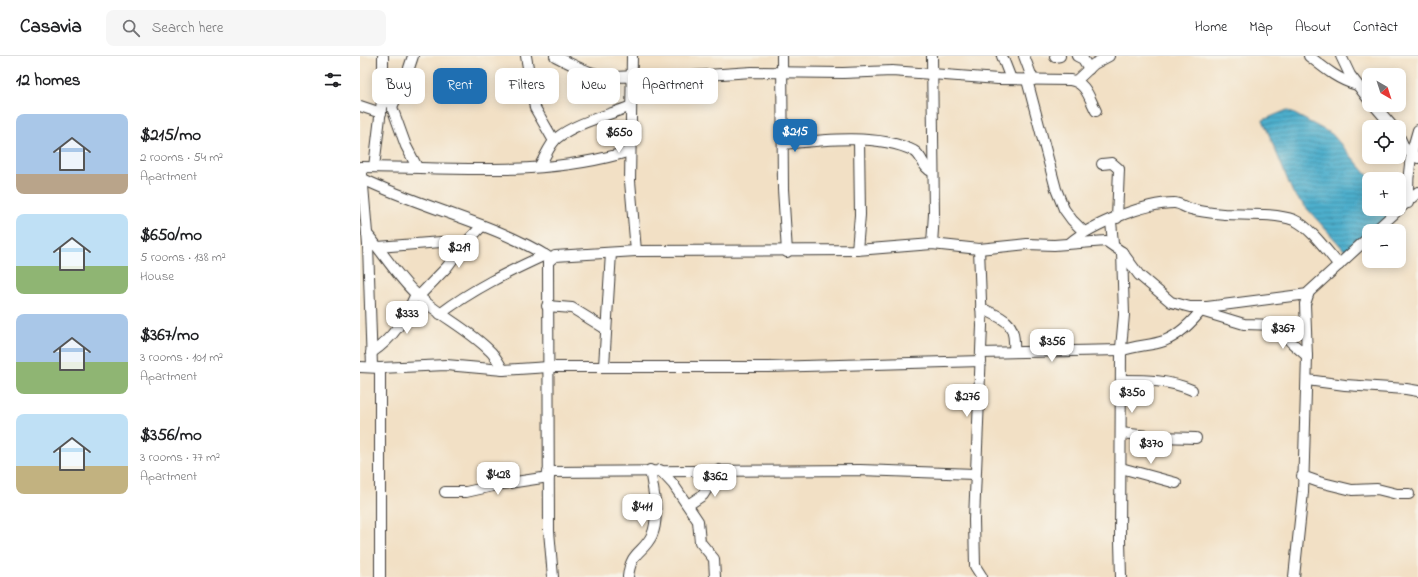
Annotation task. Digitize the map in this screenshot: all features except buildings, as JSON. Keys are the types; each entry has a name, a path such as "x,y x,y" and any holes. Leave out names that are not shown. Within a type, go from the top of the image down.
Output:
{"street":[{"path":"383,56 383,68"},
{"path":"392,107 406,77 413,56"},
{"path":"526,56 535,108 554,141"},
{"path":"555,56 594,75 628,78"},
{"path":"632,56 632,68"},
{"path":"782,56 784,196 787,252"},
{"path":"932,56 934,214 932,244"},
{"path":"1002,56 1011,79"},
{"path":"1024,56 1056,189 1064,209 1084,232"},
{"path":"1077,56 1083,59 1089,69"},
{"path":"1076,81 1094,64 1109,56"},
{"path":"1309,56 1336,76 1346,82 1357,85"},
{"path":"1341,56 1362,91"},
{"path":"718,74 752,72 782,74 892,71 933,75 1076,81 1084,86 1096,112"},
{"path":"374,167 382,104"},
{"path":"391,104 406,146 417,167"},
{"path":"360,106 381,114"},
{"path":"540,167 554,141 570,130 631,106 630,181 636,252"},
{"path":"1380,112 1387,120"},
{"path":"1408,203 1407,182 1414,156 1418,130"},
{"path":"784,144 818,140 891,142 917,153 926,168 933,172"},
{"path":"857,250 860,215 859,140"},
{"path":"1406,150 1414,156"},
{"path":"380,577 376,368 371,353 364,255 367,234 361,167 455,169 540,167 599,160 630,151"},
{"path":"1102,164 1112,164 1118,167 1119,170 1113,244"},
{"path":"363,179 391,193 497,230 548,257"},
{"path":"1383,224 1408,203 1418,192"},
{"path":"1070,243 1084,232 1137,210 1174,203 1192,209 1210,212 1286,219 1301,225 1339,265"},
{"path":"371,353 389,340 403,321 417,295 447,267 461,248 482,226"},
{"path":"367,234 401,279 417,295 440,314 477,339 490,351 503,370"},
{"path":"440,314 464,296 495,278 548,257 560,255 636,252 787,252 857,250 932,244 979,249 1027,244 1106,241 1113,244 1122,252 1139,275 1172,302 1202,309 1244,324 1305,326"},
{"path":"378,247 441,242 461,248"},
{"path":"1294,577 1302,492 1307,380 1305,304 1308,294 1318,283 1362,244"},
{"path":"979,249 981,357 975,474 975,566 980,576"},
{"path":"1121,577 1121,351 1124,315 1122,252"},
{"path":"604,366 611,273 611,253"},
{"path":"548,257 547,306 549,367 547,433 549,531 553,577"},
{"path":"360,366 376,368 446,365 503,370 604,366 785,367 981,357 1014,352 1121,351 1137,345 1163,342 1174,336 1196,317 1202,309 1308,294"},
{"path":"547,306 572,308 606,329"},
{"path":"981,308 1000,317 1010,325 1014,331 1014,352"},
{"path":"1276,326 1292,344 1307,356"},
{"path":"1122,380 1158,380 1170,382 1192,390"},
{"path":"1307,380 1345,385 1399,388 1418,391"},
{"path":"1121,433 1157,437 1196,438"},
{"path":"1121,468 1176,483"},
{"path":"445,492 466,492 548,475 650,470 875,470 975,474"},
{"path":"628,577 631,561 652,534 655,518 654,495 650,470"},
{"path":"660,470 673,484 698,521 700,542 714,559 716,577"},
{"path":"688,505 703,495 719,470"},
{"path":"1302,476 1352,490 1377,489 1397,494 1408,494"}],"water":[{"path":"1287,110 1332,134 1365,172 1362,172 1362,216 1391,217 1385,224 1362,224 1362,242 1346,252 1293,193 1263,120"}]}
